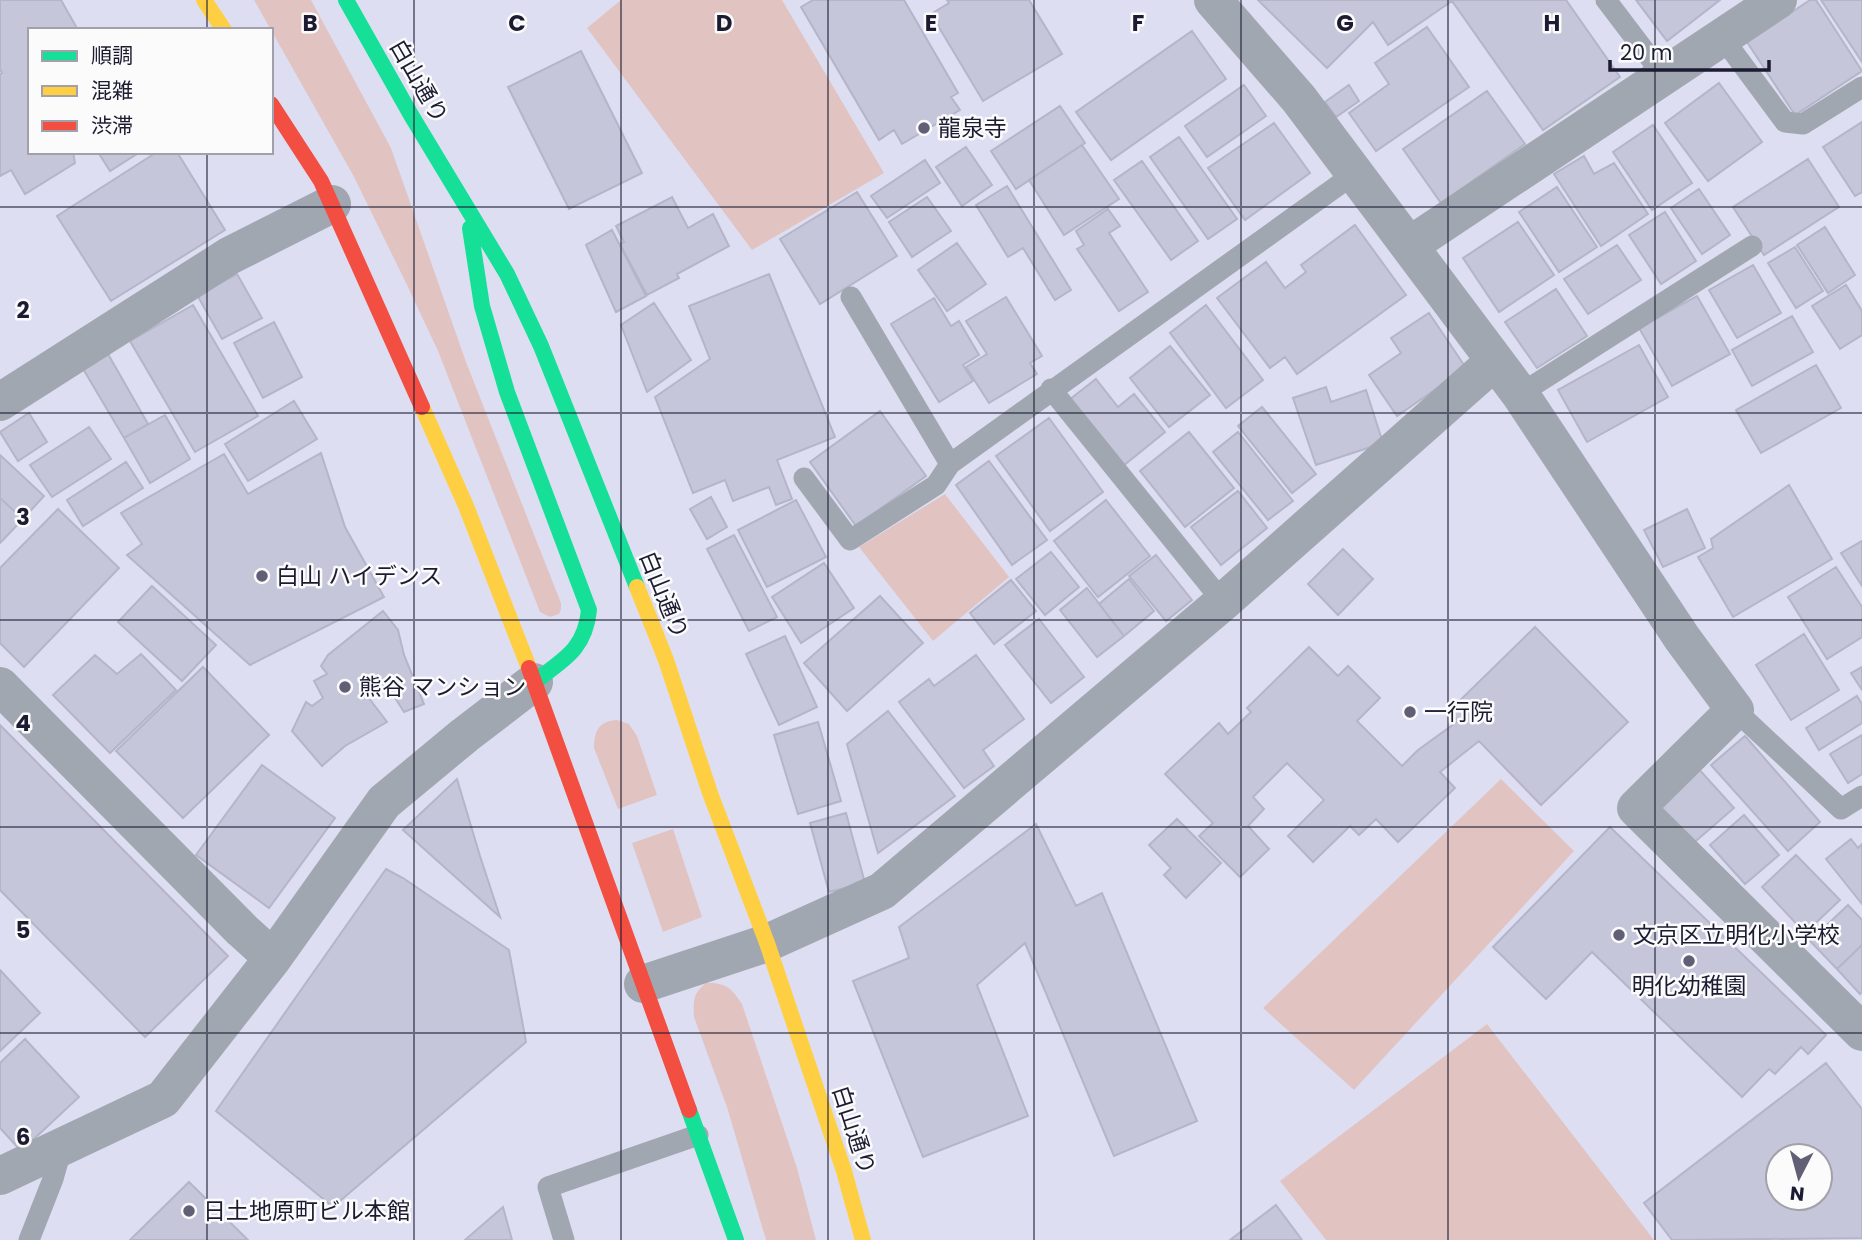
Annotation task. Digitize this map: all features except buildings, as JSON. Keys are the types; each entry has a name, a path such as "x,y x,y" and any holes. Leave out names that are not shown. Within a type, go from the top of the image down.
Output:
{"main road":[{"path":"204,0 222,28"},
{"name":"白山通り","path":"346,0 506,274 541,346 666,660 710,793 767,943 844,1171 863,1240"},
{"path":"273,107 321,181 466,506 534,682 736,1240"},
{"path":"467,205 482,306 506,391 589,610 589,627 580,647 534,682"}],"street":[{"path":"1213,0 1299,99 1520,394 1682,638 1735,710 1636,808 1862,1032"},
{"path":"1410,245 1778,0"},
{"path":"0,402 229,256 332,204"},
{"path":"643,984 767,943 882,891 1223,602 1495,360"},
{"path":"6,1165 62,1147 163,1099 273,958 384,802 534,682"},
{"path":"0,686 273,958"}],"lane":[{"path":"1606,0 1663,75"},
{"path":"1722,37 1785,122 1803,124 1862,88"},
{"path":"804,478 850,540 936,485 950,464 1354,174"},
{"path":"1520,394 1752,246"},
{"path":"851,297 950,464"},
{"path":"1051,389 1223,602"},
{"path":"1735,710 1841,809 1862,796"},
{"path":"564,1240 548,1187 698,1135"},
{"path":"29,1240 53,1179 62,1147"}],"shaded area":[{"path":"254,0 311,0 391,148 466,362 561,603 559,614 550,617 540,612 438,351 353,175 273,34 273,28 270,28"},
{"path":"621,0 782,0 884,173 752,250 587,28"},
{"path":"945,494 1009,577 933,641 859,547"},
{"path":"617,720 629,724 637,736 657,795 618,809 594,748 599,728 606,722"},
{"path":"1501,779 1574,851 1354,1090 1263,1008"},
{"path":"673,829 702,917 663,932 632,843"},
{"path":"706,983 727,987 742,1004 797,1168 816,1240 766,1240 727,1107 694,1017 695,998 698,990"},
{"path":"1487,1024 1654,1240 1326,1240 1280,1181"}],"traffic: fast":[{"path":"346,0 411,115 507,274 541,346 637,587"},
{"path":"470,228 482,306 507,392 589,610 583,635 571,653 534,682"},
{"path":"689,1110 736,1240"}],"traffic: slow":[{"path":"204,0 223,28"},
{"path":"422,407 466,506 529,668"},
{"path":"637,587 666,660 710,793 767,943 844,1171 863,1240"}],"traffic: jam":[{"path":"273,107 321,181 422,407"},
{"path":"529,668 689,1110"}],"place":[{"name":"龍泉寺","path":"924,128"},
{"name":"白山 ハイデンス","path":"262,576"},
{"name":"熊谷 マンション","path":"345,687"},
{"name":"一行院","path":"1410,712"},
{"name":"文京区立明化小学校","path":"1619,935"},
{"name":"明化幼稚園","path":"1689,961"},
{"name":"日土地原町ビル本館","path":"189,1211"}]}
